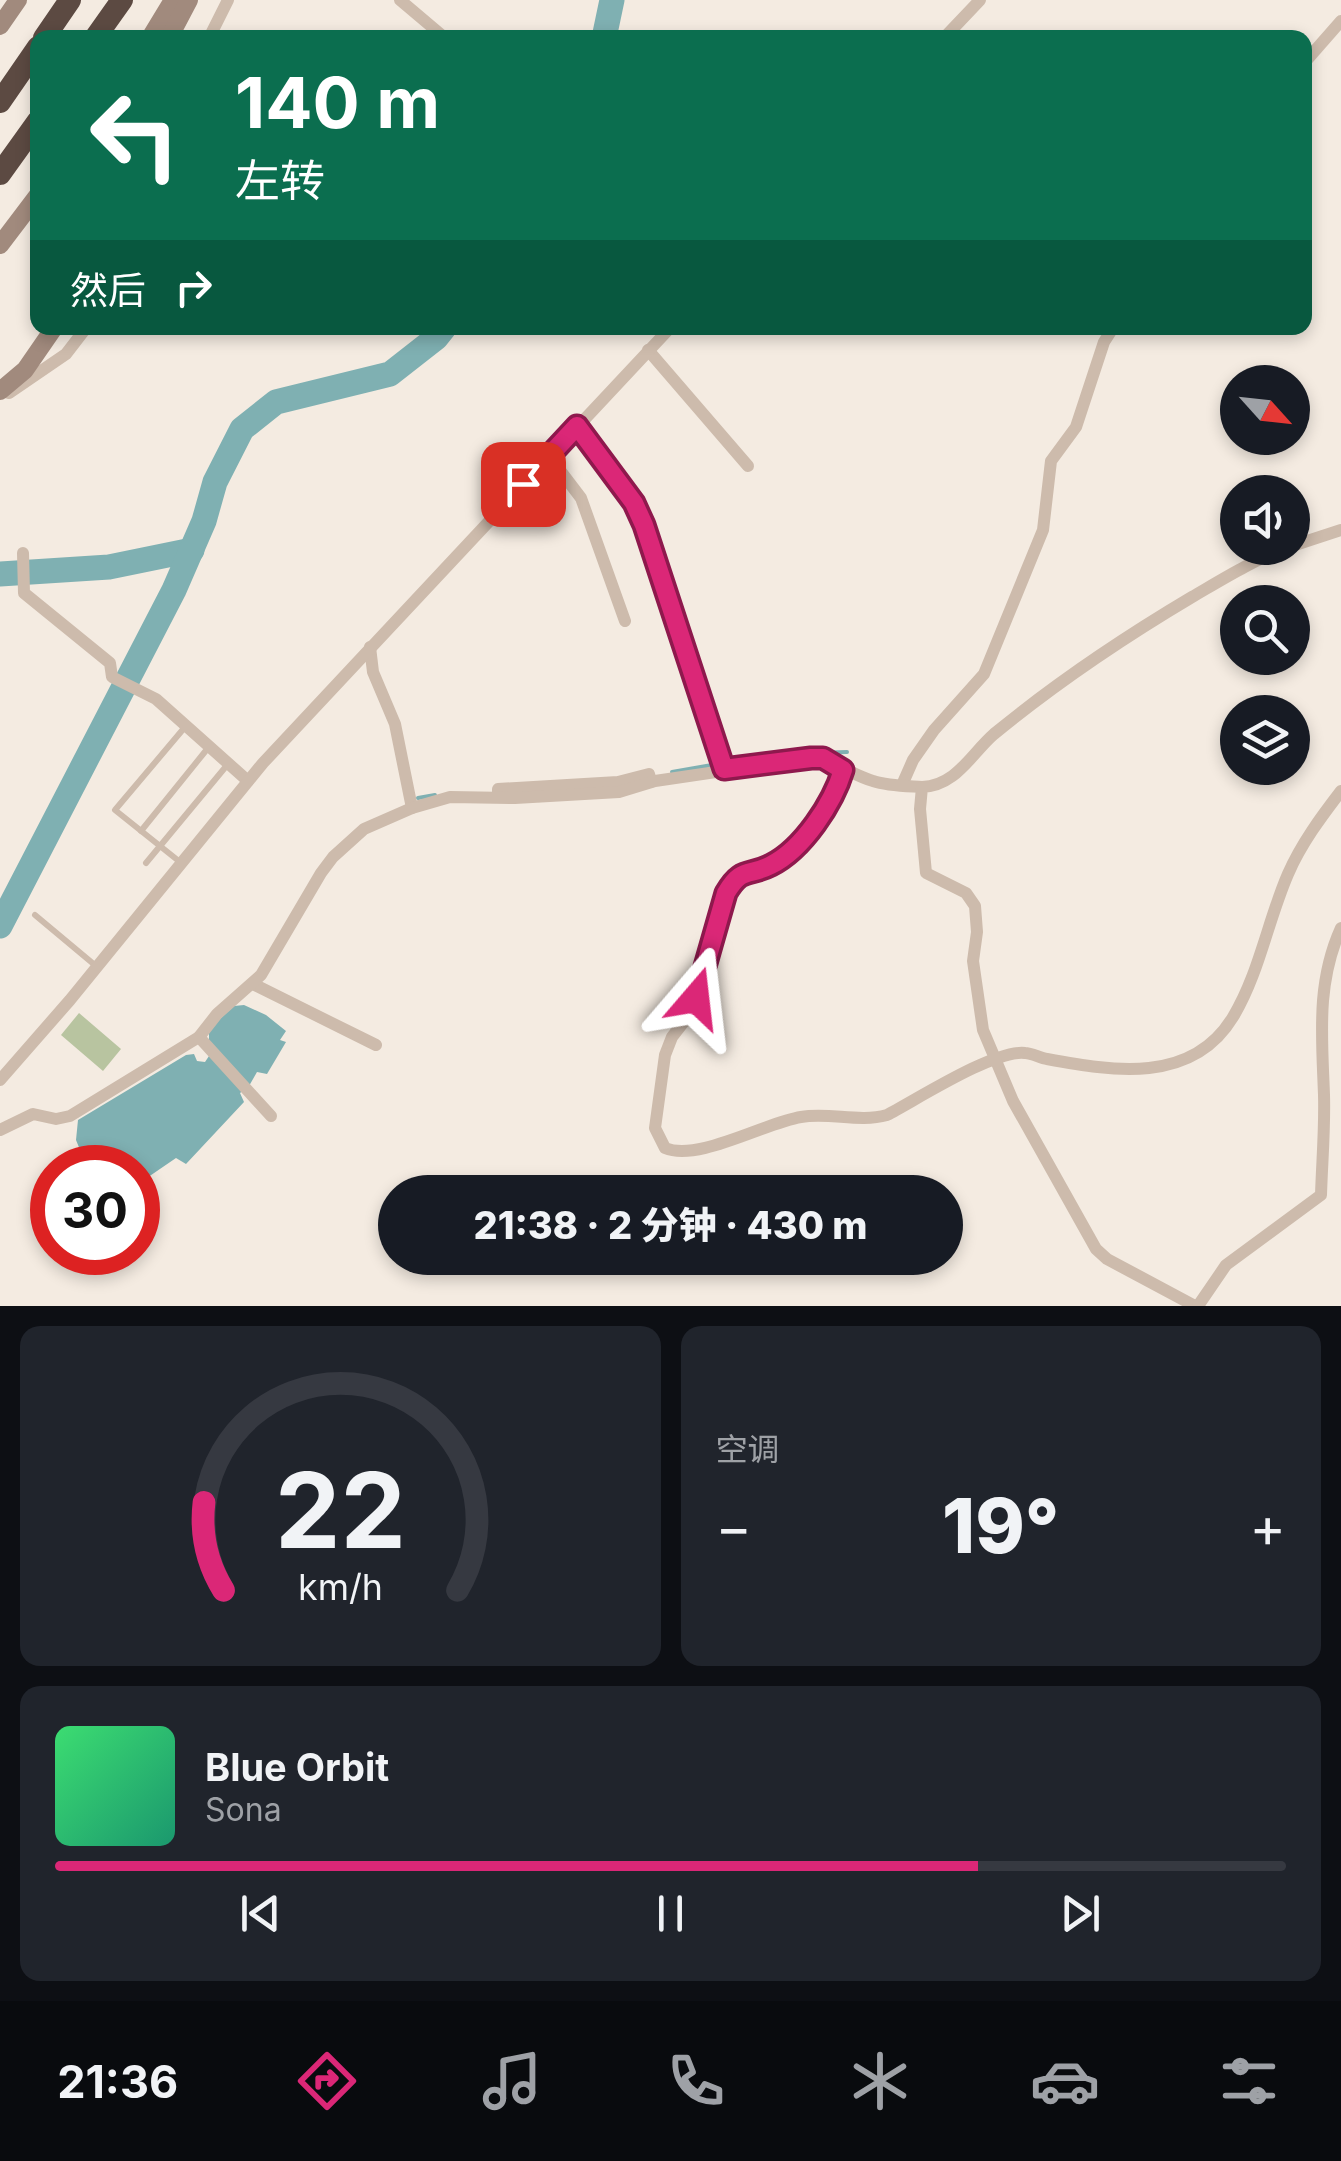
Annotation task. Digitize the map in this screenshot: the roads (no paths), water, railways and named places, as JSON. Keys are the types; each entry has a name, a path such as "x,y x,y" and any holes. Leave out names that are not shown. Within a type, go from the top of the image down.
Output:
{"highway":[{"path":"49,30 70,0"},
{"path":"101,30 122,0"},
{"path":"0,102 30,59"},
{"path":"0,174 30,132"}],"street":[{"path":"0,26 18,0"},
{"path":"155,30 173,0"},
{"path":"174,30 189,0"},
{"path":"213,30 228,0"},
{"path":"400,0 436,30"},
{"path":"952,30 980,0"},
{"path":"1312,54 1341,20"},
{"path":"0,245 30,205"},
{"path":"0,391 25,370 49,335"},
{"path":"0,398 66,354 81,335"},
{"path":"0,1080 248,781 663,335"},
{"path":"902,786 912,760 984,674 1043,530 1052,461 1076,428 1108,335"},
{"path":"648,350 748,466"},
{"path":"577,426 626,492 644,525 724,769"},
{"path":"548,456 581,498 625,621"},
{"path":"1310,540 1341,530"},
{"path":"24,553 24,593 110,664 112,677 143,692 248,781"},
{"path":"0,1130 33,1114 56,1120 70,1116 202,1039 217,1014 253,984 333,857 364,829 450,797 619,787 650,779 811,758 823,758 876,782 934,787 956,774 982,745 1028,706 1134,632 1246,565"},
{"path":"370,647 374,672 395,724 412,808"},
{"path":"843,770 826,812 781,858 768,867 744,871 726,893 696,998 665,1055 655,1128 665,1148 686,1153 802,1117 870,1120 887,1116 994,1058 1025,1052 1070,1063 1139,1071 1169,1066 1195,1054 1216,1039 1234,1017 1288,873 1306,839 1341,791"},
{"path":"922,787 920,809 926,873 966,893 976,906 972,962 983,1030 1013,1101 1096,1249 1106,1259 1197,1306 1226,1265 1321,1195 1324,1096 1320,1019 1334,944 1341,928"},
{"path":"253,984 376,1046"},
{"path":"202,1039 271,1116"}],"lane":[{"path":"180,862 115,810 186,726"},
{"path":"141,831 209,747"},
{"path":"146,862 228,764"},
{"path":"36,915 96,966"}],"water":[{"path":"244,1005 266,1015 286,1031 280,1040 286,1042 267,1074 257,1072 240,1093 244,1102 186,1164 176,1158 160,1169 160,1145 78,1145 78,1120 186,1055 194,1054 197,1061 205,1062 209,1056 209,1029 234,1006"}],"waterway":[{"path":"606,30 612,0"},
{"path":"0,926 174,590 204,521 215,482 242,429 276,402 390,374 438,335"},
{"path":"0,574 109,567 192,550"},
{"path":"817,753 847,752"},
{"path":"739,762 797,754"},
{"path":"672,772 712,765"},
{"path":"418,798 435,795"}]}
